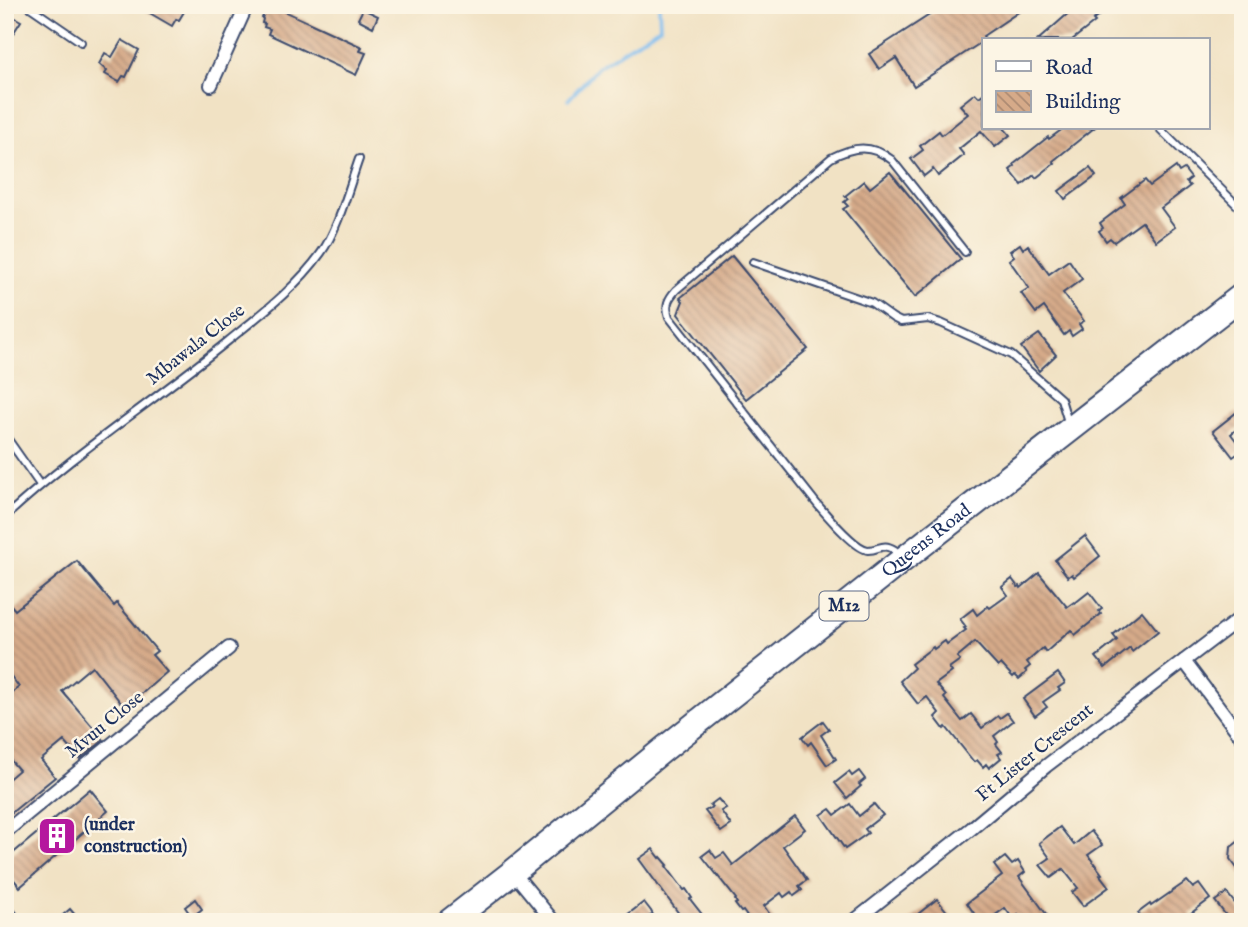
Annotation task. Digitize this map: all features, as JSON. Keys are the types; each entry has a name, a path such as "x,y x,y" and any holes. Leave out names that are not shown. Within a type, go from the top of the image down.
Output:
{"highway":[{"name":"Queens Road","path":"449,922 896,565 1243,295"}],"street":[{"path":"211,85 247,5"},
{"name":"Ft Lister Crescent","path":"853,922 1046,766 1243,616"},
{"name":"Mvuu Close","path":"5,832 229,648"},
{"path":"1184,661 1243,739"},
{"path":"513,872 554,922"},
{"path":"5,909 15,922"}],"lane":[{"path":"27,5 81,42"},
{"path":"1161,130 1240,208 1243,206"},
{"path":"896,565 895,550 884,546 867,550 861,548 817,504 669,317 667,303 676,290 821,166 831,158 857,149 882,152 892,160 965,252"},
{"name":"Mbawala Close","path":"5,517 40,485 191,371 274,303 303,274 322,253 359,159"},
{"path":"753,262 872,303 901,322 928,319 941,323 1011,355 1061,399 1070,429"},
{"path":"5,435 40,485"}],"building":[{"path":"136,5 188,5 172,26"},
{"path":"945,5 1029,5 983,36 982,42 914,86 896,58 879,69 869,54"},
{"path":"1081,5 1090,5 1099,16 1075,38 1040,38 1071,11"},
{"path":"273,6 362,47 360,51 366,53 356,75 268,34 270,29 264,27 262,18 267,7 271,9"},
{"path":"363,9 378,16 373,27 358,19"},
{"path":"5,12 21,21 5,46"},
{"path":"122,40 139,50 126,77 123,76 119,82 105,74 107,71 99,64 105,53 112,57"},
{"path":"975,93 979,97 982,95 982,130 1006,130 1010,135 995,147 981,131 959,149 964,155 938,176 933,169 924,176 911,159 923,150 920,146 939,131 942,135 968,114 960,105"},
{"path":"1061,130 1092,130 1053,161 1055,163 1022,185 1010,170 1048,137 1049,139"},
{"path":"1176,167 1179,172 1184,169 1191,178 1186,182 1190,186 1161,208 1175,227 1156,241 1142,222 1114,242 1110,238 1106,241 1099,231 1103,228 1100,223 1125,204 1121,198 1145,180 1150,186"},
{"path":"1090,168 1096,176 1065,199 1059,191"},
{"path":"890,172 961,259 915,297 843,209 848,206 844,202 848,199 845,196 864,181 870,188"},
{"path":"1020,244 1023,249 1028,245 1049,274 1069,260 1082,279 1063,293 1084,321 1079,324 1082,329 1072,336 1069,331 1064,335 1044,307 1036,313 1021,293 1029,288 1009,260 1014,256 1010,251"},
{"path":"732,256 808,349 746,399 678,314 683,301 680,298"},
{"path":"1039,334 1056,355 1039,371 1021,347"},
{"path":"1237,412 1243,419 1243,424 1231,434 1243,450 1233,457 1213,431"},
{"path":"1085,536 1100,556 1074,577 1072,574 1068,577 1055,560"},
{"path":"77,561 114,606 117,603 157,651 152,655 167,672 125,708 92,666 62,691 104,740 80,759 64,741 41,760 55,777 5,818 5,782 19,770 5,754 5,698 19,687 5,668 5,598 15,610"},
{"path":"1039,573 1067,607 1089,592 1102,609 1099,611 1101,614 1075,635 1071,630 1046,652 1043,648 1027,662 1030,666 1019,679 1015,675 1013,677 1001,664 998,667 975,642 957,657 960,660 949,668 952,672 936,684 962,721 971,714 982,728 1007,713 1013,721 994,736 1002,752 998,754 1001,758 989,768 986,764 983,767 977,760 974,762 946,727 944,729 935,717 939,713 927,697 918,704 900,681 914,668 911,664 933,647 934,649 945,641 947,644 966,630 960,619 973,609 977,615 1008,595 1002,587 1012,579 1021,588"},
{"path":"1142,611 1158,631 1132,652 1130,648 1105,668 1096,657 1117,640 1113,635"},
{"path":"1058,673 1065,683 1043,702 1047,707 1035,716 1023,699"},
{"path":"823,721 829,729 821,735 836,759 827,765 811,742 808,745 802,737"},
{"path":"859,771 865,779 847,798 835,783 849,772 852,776"},
{"name":"(under construction)","path":"90,789 108,811 20,887 5,869 5,860"},
{"path":"718,799 726,808 721,811 731,825 721,832 705,811"},
{"path":"850,804 859,816 874,804 883,815 865,829 868,833 845,849 821,815 830,809 835,815"},
{"path":"795,816 805,829 783,846 807,880 799,886 802,890 794,896 791,892 784,897 781,893 764,906 775,922 751,922 735,904 736,899 702,856 710,850 716,858 724,853 733,865"},
{"path":"1060,827 1074,845 1091,831 1102,845 1088,855 1109,887 1083,906 1072,892 1078,888 1063,869 1051,878 1040,865 1050,858 1039,843"},
{"path":"1243,838 1243,876 1230,859 1231,847"},
{"path":"653,849 668,865 666,866 684,890 686,889 692,898 690,899 708,922 685,922 639,859"},
{"path":"1005,857 1012,865 1018,861 1025,872 1019,877 1052,922 1023,922 1018,915 1013,919 1005,908 986,922 980,922 967,903 1002,876 994,865"},
{"path":"1187,881 1193,888 1199,884 1210,899 1190,914 1196,922 1144,922 1138,913"},
{"path":"1227,893 1243,914 1243,922 1231,922 1215,901"},
{"path":"195,899 202,909 192,917 185,907"},
{"path":"937,899 952,918 947,922 908,922"},
{"path":"644,902 653,915 650,916 654,922 618,922"},
{"path":"70,909 81,922 55,922"}],"waterway":[{"path":"568,100 598,67 660,27 659,5"}],"place":[{"name":"(under construction)","path":"57,836"}]}
